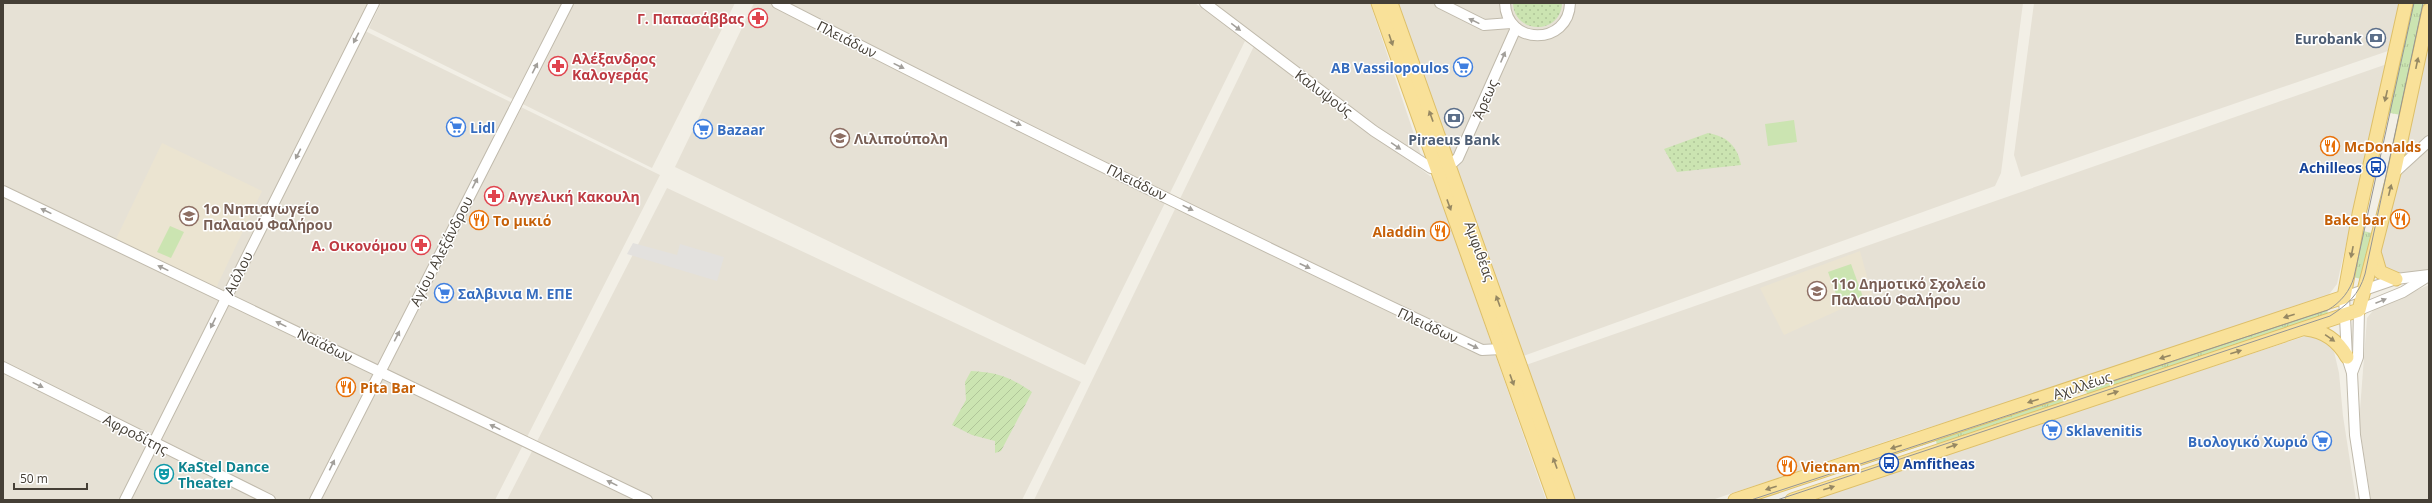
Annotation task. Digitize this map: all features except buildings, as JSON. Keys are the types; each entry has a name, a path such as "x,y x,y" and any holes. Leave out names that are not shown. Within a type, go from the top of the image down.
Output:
{"main road":[{"name":"Αμφιθέας","path":"1378,3 1555,500"},
{"name":"Αμφιθέας","path":"1391,3 1568,500"},
{"path":"2344,297 2359,214 2406,3"},
{"path":"2359,310 2375,255 2429,10"},
{"path":"2375,255 2380,272 2396,279"},
{"name":"Αχιλλέως","path":"1735,500 2344,297"},
{"name":"Αχιλλέως","path":"1792,500 2359,310"},
{"path":"2306,329 2328,336 2339,346 2347,357"}],"street":[{"name":"Αιόλου","path":"125,500 374,3"},
{"name":"Αγίου Αλεξάνδρου","path":"315,500 379,371 568,3"},
{"name":"Πλειάδων","path":"777,3 1007,120 1382,303 1482,350 1501,349"},
{"name":"Καλυψούς","path":"1205,3 1374,131 1426,166 1436,168"},
{"path":"1440,3 1484,25 1514,25"},
{"path":"1505,3 1507,14 1514,25 1533,36 1549,34 1564,23 1570,3"},
{"name":"Άρεως","path":"1449,166 1462,152 1514,25"},
{"path":"2394,173 2429,141"},
{"path":"1436,168 1449,166"},
{"name":"Ναϊάδων","path":"3,191 647,500"},
{"name":"Αχιλλέως","path":"2344,297 2396,279 2429,275"},
{"name":"Αχιλλέως","path":"2359,310 2403,292 2429,275"},
{"path":"2344,297 2347,357 2352,372 2355,434 2365,500"},
{"path":"2352,372 2358,357 2359,310"},
{"name":"Αφροδίτης","path":"3,367 270,500"}],"shaded area":[{"path":"3,3 370,3 121,500 3,500"},
{"path":"381,3 735,3 652,168 369,28"},
{"path":"754,3 1195,3 1245,41 1085,365 675,167"},
{"path":"1213,3 1370,3 1424,164"},
{"path":"1394,3 2023,3 2001,173 1995,186 1523,356"},
{"path":"2034,3 2399,3 2388,51 2021,177 2014,155"},
{"path":"361,29 660,175 495,500 125,500"},
{"path":"2429,34 2429,269 2413,274 2397,274 2385,269 2380,256"},
{"path":"1255,44 1434,179 1546,500 1034,500"},
{"path":"2387,64 2337,284 2327,297 2062,387 1917,431 1712,500 1572,500 1526,365"},
{"name":"1ο Νηπιαγωγείο Παλαιού Φαλήρου","path":"162,143 262,191 216,288 115,241"},
{"path":"667,188 1081,382 1022,500 507,500"},
{"path":"633,243 677,255 680,244 724,257 717,281 627,254"},
{"name":"11ο Δημοτικό Σχολείο Παλαιού Φαλήρου","path":"1860,251 1872,295 1784,335 1760,288"},
{"path":"2429,285 2429,500 2371,500 2359,423 2367,318 2376,307"},
{"path":"2306,336 2319,337 2333,347 2339,373 2343,416 2356,500 1804,500"}],"green space":[{"path":"1513,3 1562,3 1560,14 1554,21 1546,26 1538,27 1529,26 1521,21 1515,14"},
{"path":"2409,3 2425,3 2401,115 2385,112"},
{"path":"1794,120 1797,142 1768,146 1765,124"},
{"path":"1708,133 1721,137 1730,143 1737,153 1741,165 1677,172 1664,149"},
{"path":"170,226 184,232 171,258 157,252"},
{"path":"2359,230 2376,234 2365,280 2349,276"},
{"path":"1851,264 1863,297 1840,305 1828,272"},
{"path":"2326,308 2330,318 2089,398 2085,389"},
{"path":"971,371 1003,376 1032,392 1001,451 995,453 995,441 972,435 952,425 966,400 965,382"},
{"path":"2063,396 2066,406 1834,483 1833,479 1937,445 1936,441 1832,475 1831,472"}],"tram line":[{"path":"1751,500 2328,310 2333,307 2341,300 2354,277 2414,3"},
{"path":"1777,500 2330,316 2342,308 2356,294 2365,274 2423,3"}],"place":[{"name":"Γ. Παπασάββας","path":"758,18"},
{"name":"Eurobank","path":"2376,38"},
{"name":"Αλέξανδρος Καλογεράς","path":"558,66"},
{"name":"AB Vassilopoulos","path":"1463,67"},
{"name":"Piraeus Bank","path":"1454,118"},
{"name":"Lidl","path":"456,127"},
{"name":"Bazaar","path":"703,129"},
{"name":"Λιλιπούπολη","path":"840,138"},
{"name":"McDonalds","path":"2330,146"},
{"name":"Achilleos","path":"2376,167"},
{"name":"Αγγελική Κακουλη","path":"494,196"},
{"name":"1ο Νηπιαγωγείο Παλαιού Φαλήρου","path":"189,216"},
{"name":"Bake bar","path":"2400,219"},
{"name":"Το μικιό","path":"479,220"},
{"name":"Aladdin","path":"1440,231"},
{"name":"Α. Οικονόμου","path":"421,245"},
{"name":"11ο Δημοτικό Σχολείο Παλαιού Φαλήρου","path":"1817,291"},
{"name":"Σαλβινια Μ. ΕΠΕ","path":"444,293"},
{"name":"Pita Bar","path":"346,387"},
{"name":"Sklavenitis","path":"2052,430"},
{"name":"Βιολογικό Χωριό","path":"2322,441"},
{"name":"Amfitheas","path":"1889,463"},
{"name":"Vietnam","path":"1787,466"},
{"name":"KaStel Dance Theater","path":"164,474"}]}
